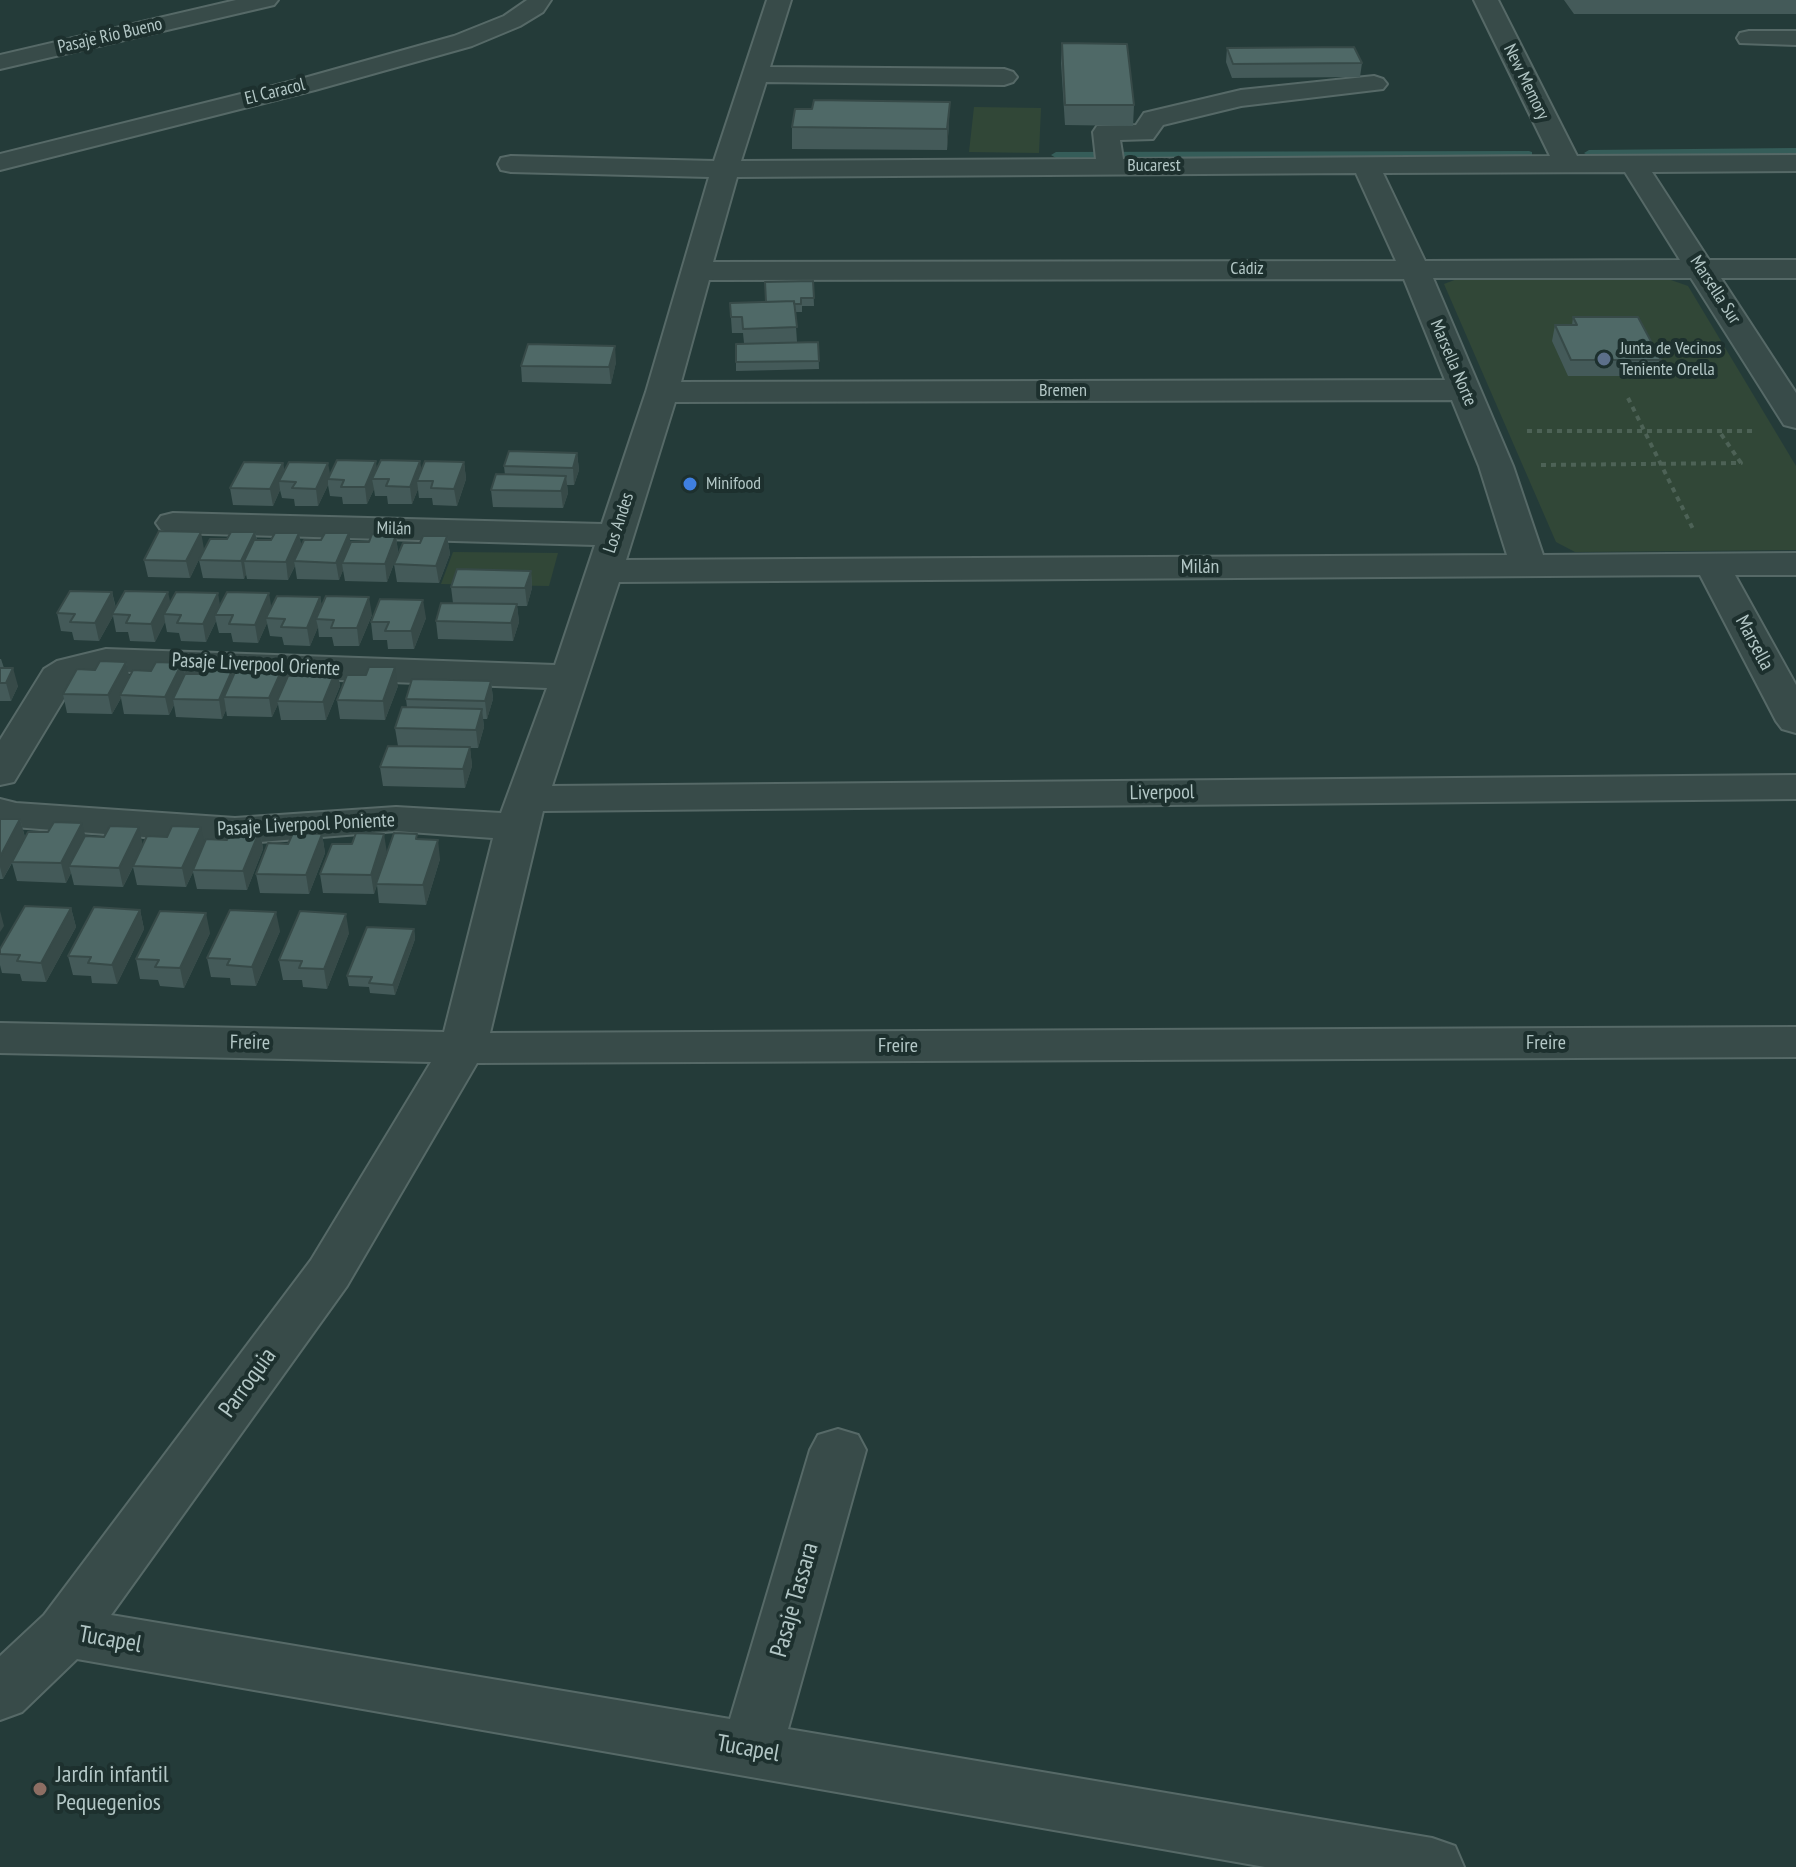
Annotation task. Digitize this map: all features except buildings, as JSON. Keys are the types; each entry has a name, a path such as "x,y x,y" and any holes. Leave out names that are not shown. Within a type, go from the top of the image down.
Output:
{"street":[{"name":"Pasaje Río Bueno","path":"0,62 266,0"},
{"name":"El Caracol","path":"0,162 291,89 463,41 512,21 535,7 539,0"},
{"name":"Los Andes","path":"463,1048 523,813 662,392 726,166 779,0"},
{"name":"New Memory","path":"1486,0 1567,163"},
{"path":"1749,38 1796,38"},
{"path":"757,74 1004,77"},
{"path":"1109,158 1106,132 1144,133 1153,119 1241,98 1374,84"},
{"name":"Bucarest","path":"511,164 694,169 1109,158 1366,166 1796,163"},
{"name":"Marsella Sur","path":"1633,164 1702,269 1787,387 1796,418"},
{"name":"Marsella Norte","path":"1366,166 1414,268 1482,431 1528,564"},
{"name":"Cádiz","path":"698,271 1796,269"},
{"name":"Bremen","path":"662,392 1465,390"},
{"name":"Milán","path":"173,523 616,535"},
{"name":"Milán","path":"603,571 1796,564"},
{"name":"Marsella","path":"1712,565 1796,721"},
{"name":"Pasaje Liverpool Oriente","path":"0,773 58,677 87,663 126,659 570,677"},
{"name":"Liverpool","path":"523,813 1796,787"},
{"name":"Pasaje Liverpool Poniente","path":"0,811 14,815 235,831 523,813"},
{"name":"Freire","path":"0,1038 463,1048 1796,1042"},
{"name":"Parroquia","path":"0,1694 65,1632 329,1273 463,1048"},
{"name":"Pasaje Tassara","path":"752,1749 838,1450"},
{"name":"Tucapel","path":"65,1632 752,1749 1258,1852 1432,1867"}],"path":[{"path":"1628,398 1659,465 1712,565"},
{"path":"1482,431 1765,431"},
{"path":"1496,466 1741,463 1719,431"}],"green space":[{"path":"974,107 1041,108 1039,153 969,152"},
{"path":"1457,279 1668,279 1688,286 1796,466 1796,550 1575,552 1556,542 1444,284"},
{"path":"453,552 558,553 549,586 441,584"}],"waterway":[{"path":"1589,153 1796,151"},
{"path":"1056,155 1529,154"}],"place":[{"name":"Junta de Vecinos Teniente Orella","path":"1604,359"},
{"name":"Minifood","path":"690,484"},
{"name":"Jardín infantil Pequegenios","path":"40,1789"}]}
